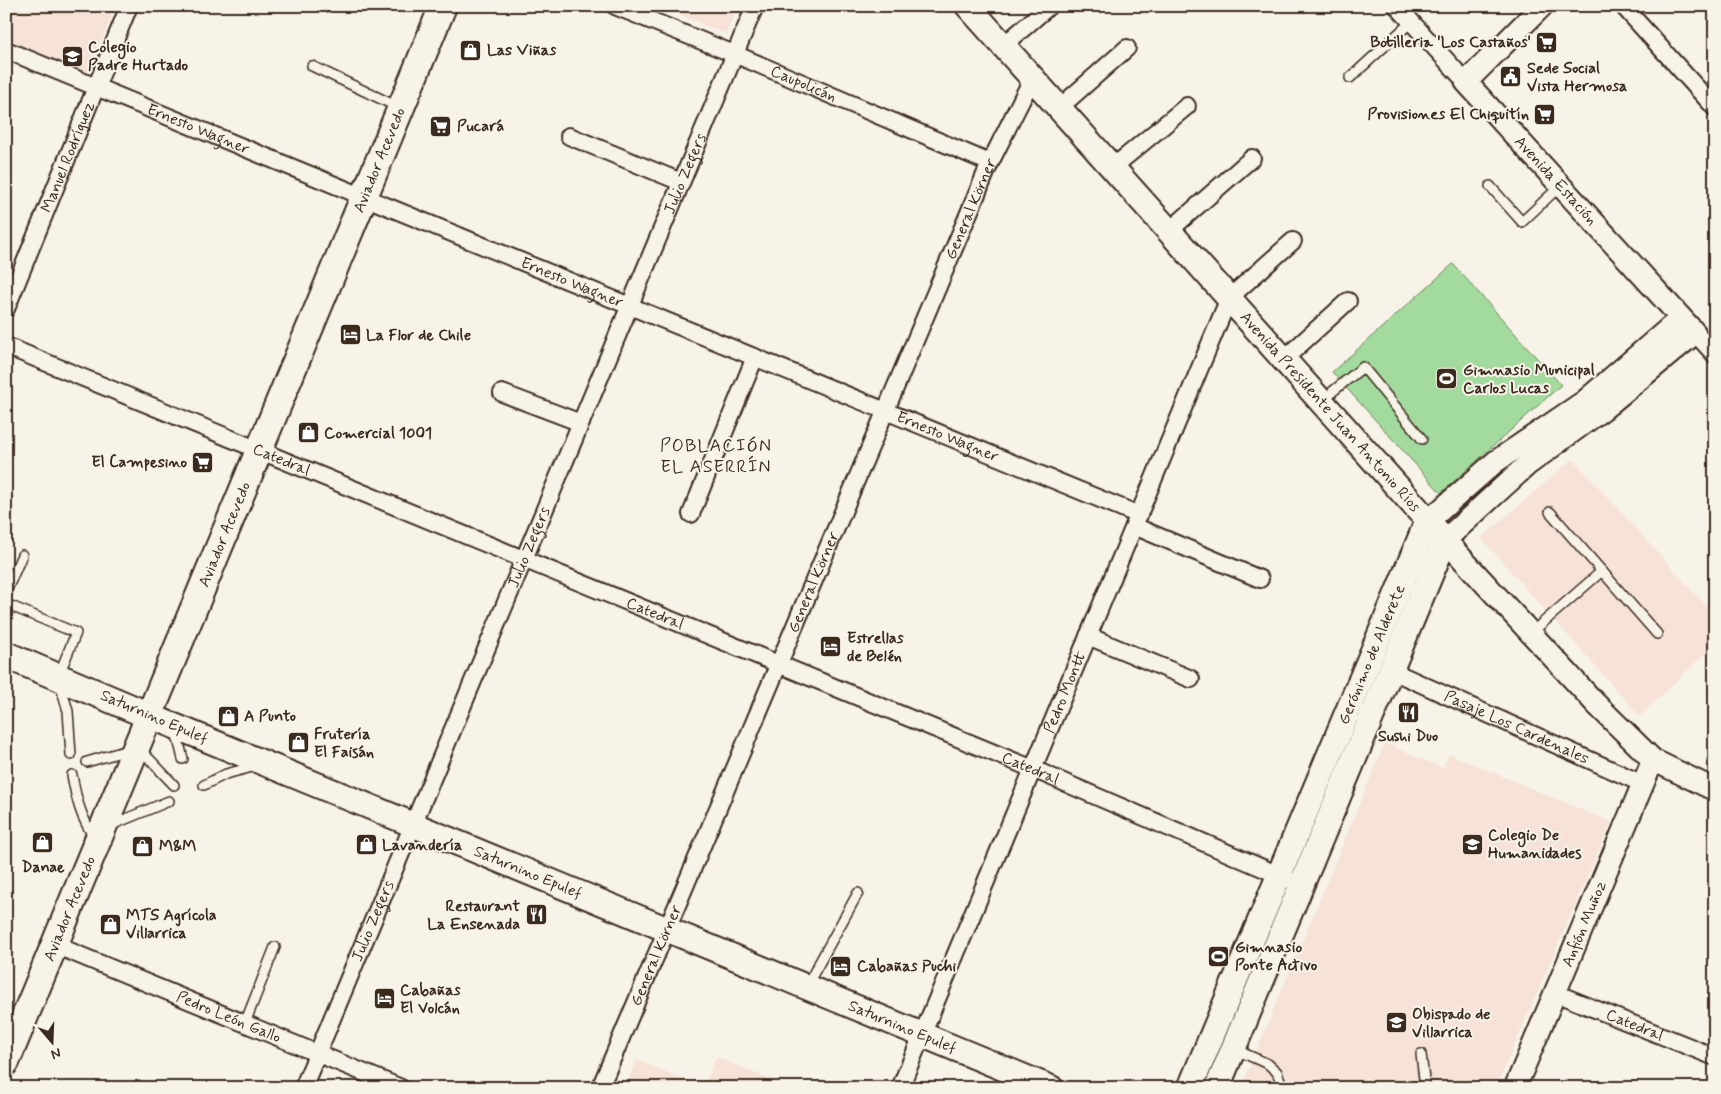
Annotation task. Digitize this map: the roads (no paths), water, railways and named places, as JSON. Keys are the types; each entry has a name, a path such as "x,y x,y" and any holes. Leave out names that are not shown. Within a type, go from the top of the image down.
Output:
{"main road":[{"name":"Aviador Acevedo","path":"6,1062 138,747 443,6"},
{"name":"Avenida Presidente Juan Antonio Ríos","path":"968,6 1445,540"},
{"name":"Gerónimo de Alderete","path":"1190,1088 1427,522"},
{"name":"Gerónimo de Alderete","path":"1217,1088 1445,540"},
{"name":"Saturnino Epulef","path":"6,655 1051,1088"}],"street":[{"name":"Manuel Rodríguez","path":"6,308 129,6"},
{"name":"Caupolicán","path":"615,6 735,54 990,163"},
{"name":"Julio Zegers","path":"303,1088 755,6"},
{"path":"1003,46 1049,6"},
{"name":"Avenida Estación","path":"1396,6 1715,355"},
{"path":"1466,82 1542,6"},
{"path":"1623,6 1715,108"},
{"path":"1058,108 1127,48"},
{"name":"Ernesto Wagner","path":"6,50 885,411 1136,521 1260,579"},
{"name":"General Körner","path":"600,1088 990,163 1032,79"},
{"path":"1112,168 1187,106"},
{"path":"569,136 681,182"},
{"path":"1169,231 1252,158"},
{"path":"1230,298 1293,241"},
{"name":"Pedro Montt","path":"900,1088 1230,298"},
{"path":"1283,360 1348,301"},
{"name":"Gerónimo de Alderete","path":"1427,522 1495,462 1585,401 1688,325"},
{"name":"Gerónimo de Alderete","path":"1445,540 1526,465 1602,410 1688,325"},
{"name":"Catedral","path":"6,346 523,561 1033,769 1303,885"},
{"path":"691,514 755,357"},
{"path":"502,393 581,423"},
{"name":"Avenida Presidente Juan Antonio Ríos","path":"1445,540 1596,704 1653,760 1715,790"},
{"path":"1088,636 1191,679"},
{"name":"Pasaje Los Cardenales","path":"1390,670 1643,784"},
{"name":"Anfión Muñoz","path":"1515,1088 1653,760"},
{"name":"Pedro León Gallo","path":"55,945 401,1088"},
{"name":"Catedral","path":"1555,993 1715,1057"}],"lane":[{"path":"1350,78 1411,22"},
{"path":"312,66 401,108"},
{"path":"1490,186 1522,222 1560,186"},
{"path":"1320,401 1363,367 1422,439"},
{"path":"1550,512 1657,634"},
{"path":"6,592 22,555"},
{"path":"1530,633 1602,571"},
{"path":"6,604 76,633 58,677 68,711 71,755"},
{"path":"175,726 183,759"},
{"path":"87,762 138,747 174,785"},
{"path":"204,785 238,770 268,764"},
{"path":"72,775 80,811 86,826 101,835 169,802"},
{"path":"806,987 858,893"},
{"path":"244,1023 274,947"},
{"path":"1234,1049 1268,1064 1277,1072 1283,1088"},
{"path":"1421,1054 1425,1088"}],"place":[{"name":"Botilleria 'Los Castaños'","path":"1547,42"},
{"name":"Las Viñas","path":"471,50"},
{"name":"Colegio Padre Hurtado","path":"72,56"},
{"name":"Sede Social Vista Hermosa","path":"1511,77"},
{"name":"Provisiones El Chiquitín","path":"1545,114"},
{"name":"Pucará","path":"441,126"},
{"name":"La Flor de Chile","path":"350,335"},
{"name":"Gimnasio Municipal Carlos Lucas","path":"1447,379"},
{"name":"Comercial 1001","path":"308,433"},
{"name":"El Campesino","path":"203,462"},
{"name":"Estrellas de Belén","path":"831,647"},
{"name":"Sushi Duo","path":"1408,712"},
{"name":"A Punto","path":"228,716"},
{"name":"Frutería El Faisán","path":"298,743"},
{"name":"Danae","path":"43,843"},
{"name":"Colegio De Humanidades","path":"1472,844"},
{"name":"Lavandería","path":"366,845"},
{"name":"M&M","path":"143,846"},
{"name":"Restaurant La Ensenada","path":"536,915"},
{"name":"MTS Agrícola Villarrica","path":"110,924"},
{"name":"Gimnasio Ponte Activo","path":"1219,956"},
{"name":"Cabañas Puchi","path":"841,966"},
{"name":"Cabañas El Volcán","path":"384,999"},
{"name":"Obispado de Villarrica","path":"1396,1023"}],"district":[{"name":"POBLACIÓN EL ASERRÍN","path":"716,456"}]}
